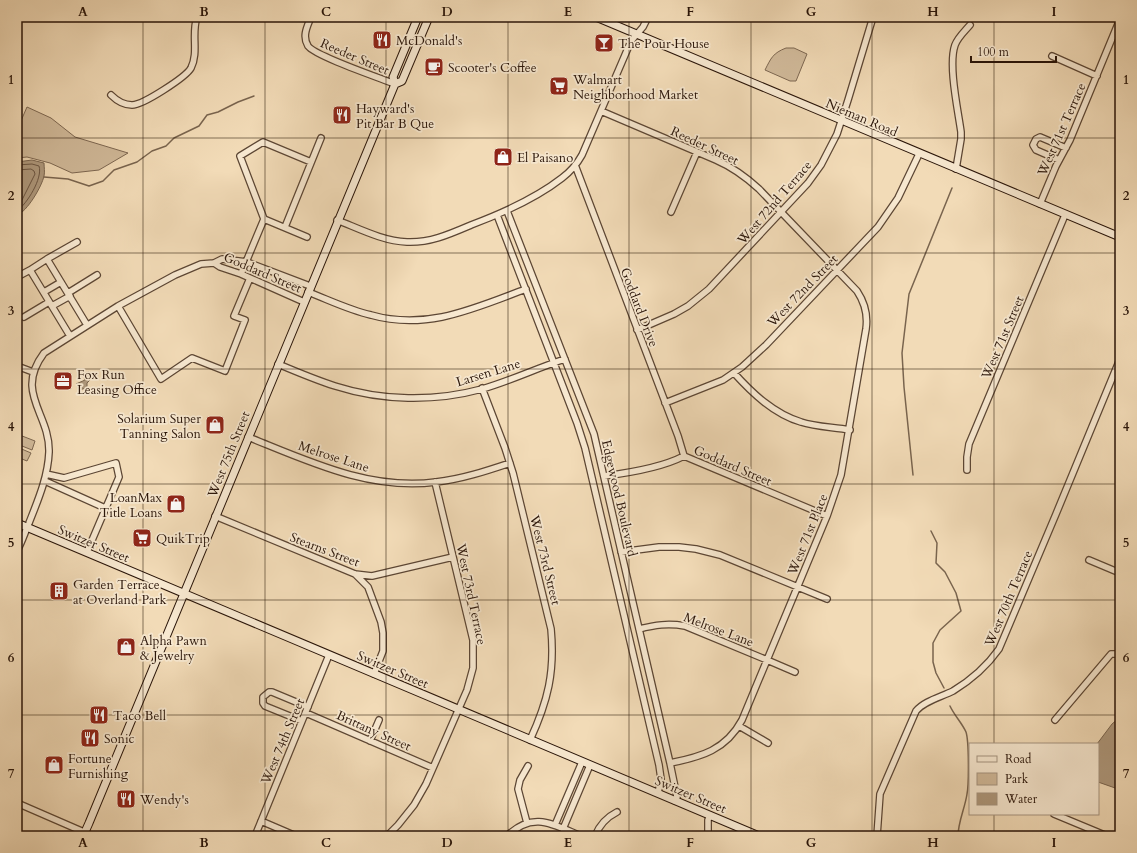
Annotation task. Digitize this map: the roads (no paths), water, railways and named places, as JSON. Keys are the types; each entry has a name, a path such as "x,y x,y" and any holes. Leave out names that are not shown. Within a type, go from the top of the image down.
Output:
{"main road":[{"name":"West 75th Street","path":"84,835 395,84 393,76 418,17"},
{"name":"West 75th Street","path":"395,84 402,81 429,17"},
{"name":"Nieman Road","path":"596,17 919,154 1120,237"},
{"name":"Switzer Street","path":"17,523 760,836"}],"street":[{"path":"111,96 120,103 134,106 148,100 177,81 186,73 190,69 195,57 195,17"},
{"name":"Reeder Street","path":"310,17 305,31 305,38 311,50 324,57 395,84"},
{"path":"338,220 388,239 406,242 420,242 436,239 507,211 563,178 576,166 582,156 631,41 643,27 648,17"},
{"name":"West 72nd Terrace","path":"637,330 674,314 699,298 805,188 821,164 842,121 873,17"},
{"name":"West 71st Terrace","path":"1040,204 1059,160 1066,148 1120,19"},
{"path":"956,169 961,132 953,62 955,45 970,25"},
{"path":"1052,56 1097,76"},
{"name":"Reeder Street","path":"601,111 728,165 743,175 838,270"},
{"path":"1059,160 1036,150 1033,145 1036,139 1040,137 1066,148"},
{"path":"285,227 322,138"},
{"path":"242,274 264,220 240,156 263,142 311,162"},
{"path":"671,212 697,152"},
{"name":"West 72nd Street","path":"665,403 713,385 742,367 766,345 870,236 887,215 906,183 919,154"},
{"name":"Goddard Drive","path":"576,166 678,436 684,456"},
{"name":"Edgewood Boulevard","path":"507,211 594,434 670,763 677,797 676,801"},
{"name":"West 71st Street","path":"967,470 966,457 970,444 1065,214"},
{"name":"Edgewood Boulevard","path":"497,215 577,423 590,465 659,765 661,779 658,793"},
{"path":"264,220 307,236"},
{"path":"17,277 77,242"},
{"path":"47,259 87,325"},
{"name":"Goddard Street","path":"33,372 44,353 118,306 175,275 201,264 214,263 222,259 247,262 353,310 372,316 392,319 434,319 461,314 526,289"},
{"name":"Goddard Street","path":"214,263 220,267 242,274 304,302"},
{"path":"30,270 70,336"},
{"name":"West 71st Place","path":"670,763 696,758 710,752 722,744 739,726 827,516 841,475 850,430 867,316 861,296 838,270"},
{"path":"24,318 68,294 97,275"},
{"path":"118,306 161,379 192,358 224,371 245,320 234,316 250,278"},
{"path":"44,292 61,282"},
{"name":"Larsen Lane","path":"278,364 335,386 366,394 416,398 442,396 482,388 565,359"},
{"name":"West 70th Terrace","path":"877,836 880,794 916,711 920,706 961,686 986,666 999,649 1120,359"},
{"path":"17,366 33,372 32,394 48,440 49,452 45,481 17,551"},
{"path":"734,372 766,403 785,416 802,422 850,430"},
{"name":"West 73rd Street","path":"482,388 510,463 551,629 552,670 549,689 544,706 530,740"},
{"name":"Melrose Lane","path":"248,437 327,468 346,474 388,482 435,482 479,473 510,463"},
{"name":"Goddard Street","path":"604,476 661,465 684,456 827,516"},
{"path":"46,474 64,478 116,463 119,477 87,552"},
{"path":"45,481 105,508"},
{"name":"West 73rd Terrace","path":"387,836 414,805 426,784 459,710 472,675 474,650 469,620 435,482"},
{"name":"Stearns Street","path":"215,516 355,574 372,576 453,556"},
{"path":"621,552 659,547 696,549 720,556 827,599"},
{"path":"1089,560 1120,573"},
{"path":"355,574 368,587 381,622 383,632 383,651 374,674"},
{"name":"Melrose Lane","path":"638,629 661,624 684,626 795,672"},
{"path":"1054,720 1112,654 1120,654"},
{"name":"West 74th Street","path":"255,836 329,655"},
{"name":"Brittany Street","path":"302,721 265,706 263,703 264,697 269,692 272,692 370,741 433,768"},
{"path":"370,741 379,720"},
{"path":"739,726 768,743"},
{"path":"555,825 582,762"},
{"path":"563,829 590,765"},
{"path":"527,823 518,789 520,780 528,766"},
{"path":"17,803 84,835 92,836"},
{"path":"594,836 599,827 612,814 617,812"},
{"path":"708,836 708,820 710,815"},
{"path":"1056,815 1107,836"},
{"path":"261,821 296,836"},
{"path":"507,836 514,830 527,823 541,822 555,825 580,836"}],"water":[{"path":"32,160 44,163 44,176 34,198 21,213 17,215 17,162"},
{"path":"89,372 93,377 87,383 87,388 78,390 76,384 85,380 83,373"},
{"path":"1120,717 1120,785 1118,789 1099,782 1099,743 1098,743 1112,724"}],"waterway":[{"path":"44,177 68,179 89,186 103,181 114,170 137,162 152,151 166,146 174,138 199,126 207,115 218,112 254,96"},
{"path":"913,475 902,353 909,294 952,188"},
{"path":"931,531 937,543 936,563 945,572 956,593 961,611 940,630 933,643 933,662 936,673 944,688"},
{"path":"950,706 966,732 968,744 968,789 958,836"}],"place":[{"name":"McDonald's","path":"382,40"},
{"name":"The Pour House","path":"604,43"},
{"name":"Scooter's Coffee","path":"434,67"},
{"name":"Walmart Neighborhood Market","path":"559,86"},
{"name":"Hayward's Pit Bar B Que","path":"342,115"},
{"name":"El Paisano","path":"503,157"},
{"name":"Fox Run Leasing Office","path":"63,381"},
{"name":"Solarium Super Tanning Salon","path":"215,425"},
{"name":"LoanMax Title Loans","path":"176,504"},
{"name":"QuikTrip","path":"142,538"},
{"name":"Garden Terrace at Overland Park","path":"59,591"},
{"name":"Alpha Pawn & Jewelry","path":"126,647"},
{"name":"Taco Bell","path":"99,715"},
{"name":"Sonic","path":"90,738"},
{"name":"Fortune Furnishing","path":"54,765"},
{"name":"Wendy's","path":"126,799"}]}
